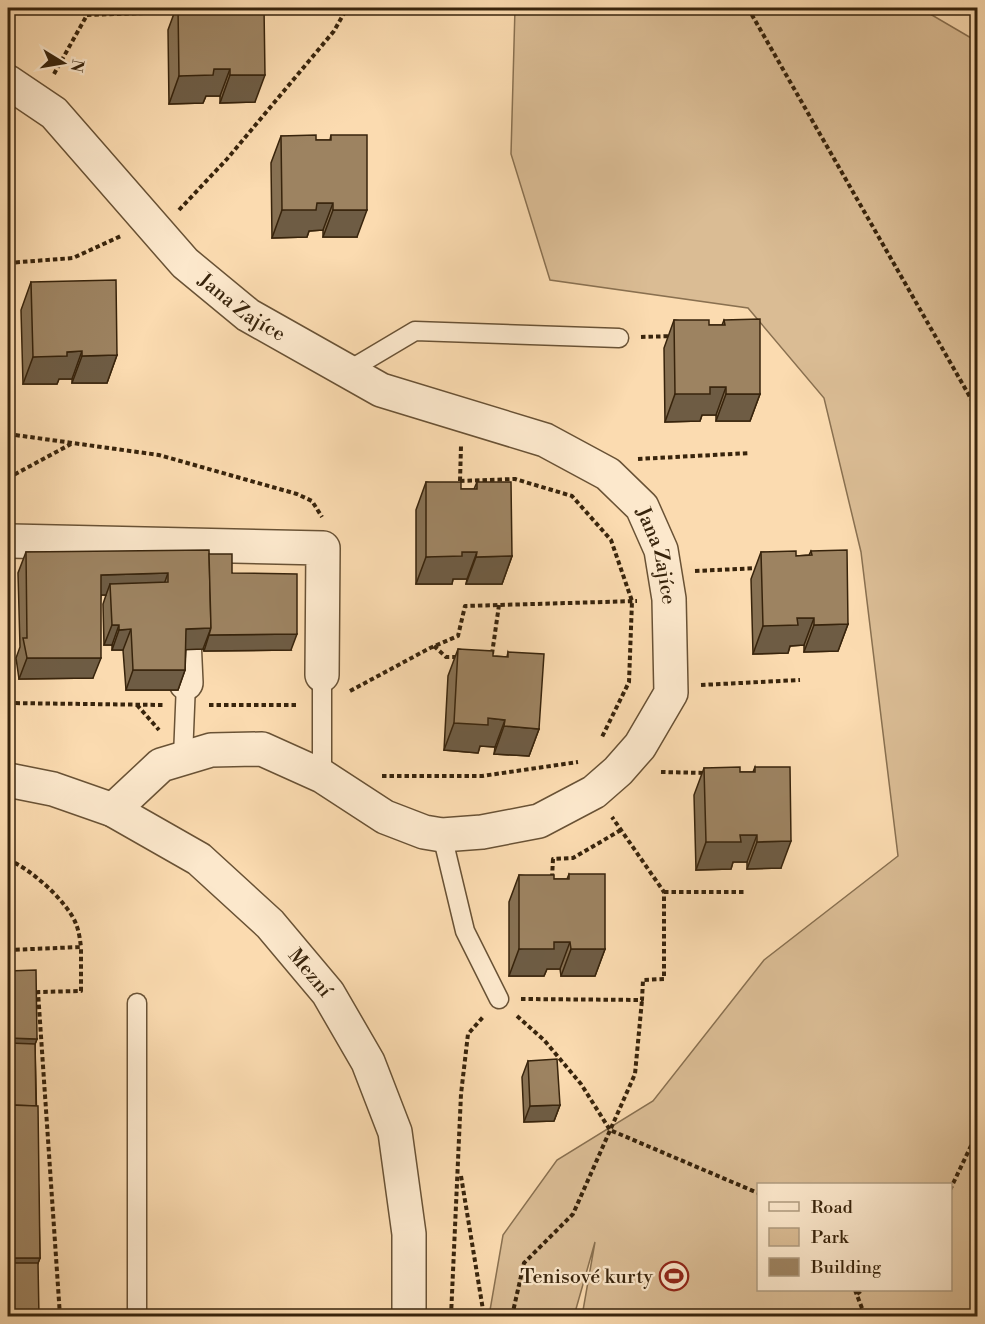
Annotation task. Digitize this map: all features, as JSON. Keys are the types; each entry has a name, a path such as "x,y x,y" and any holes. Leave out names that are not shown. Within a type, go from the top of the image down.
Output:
{"street":[{"name":"Jana Zajíce","path":"8,82 54,113 185,263 248,315 381,390 545,440 608,474 642,507 661,550 667,586 671,693 640,746 606,781 539,821 482,832 442,834 424,832 385,817 322,776 262,749 210,750 161,765 113,810"},
{"path":"11,541 323,548 322,690"},
{"path":"184,639 186,682"},
{"name":"Mezní","path":"8,780 53,789 113,810 199,859 270,924 328,993 368,1062 395,1132 409,1234 409,1317"}],"lane":[{"path":"346,372 416,331 619,338"},
{"path":"183,758 186,682"},
{"path":"322,690 322,776"},
{"path":"442,834 465,931 499,999"},
{"path":"137,1003 137,1317"}],"path":[{"path":"172,217 234,150 334,31 347,8"},
{"path":"748,8 978,411"},
{"path":"38,102 87,15 179,12"},
{"path":"8,263 74,258 129,234"},
{"path":"619,338 685,335"},
{"path":"8,434 159,455 297,494 312,501 324,519 323,548"},
{"path":"460,488 461,434"},
{"path":"8,478 71,444"},
{"path":"586,462 750,453"},
{"path":"460,481 516,479 572,496 611,540 632,601 629,682 599,743"},
{"path":"322,690 458,636 465,606 632,601 667,586 772,568"},
{"path":"491,659 499,604"},
{"path":"434,646 446,657 468,658"},
{"path":"671,686 800,680"},
{"path":"379,776 482,776 590,761 606,781 621,830 664,892 664,979 643,980 635,1074 573,1214 524,1263 512,1317"},
{"path":"606,781 711,773"},
{"path":"552,888 553,859 573,858 621,830"},
{"path":"8,860 20,864 45,884 76,922 81,947 81,991 38,992 60,1317"},
{"path":"664,892 744,892"},
{"path":"8,950 81,947"},
{"path":"451,1317 461,1094 468,1034 499,999 642,1000"},
{"path":"499,999 544,1040 581,1084 610,1130 757,1192"},
{"path":"952,1188 978,1131"},
{"path":"459,1166 484,1317"},
{"path":"856,1292 865,1317"}],"green space":[{"path":"515,8 920,8 978,42 977,1316 582,1316 595,1242 574,1316 489,1316 503,1235 557,1160 653,1101 764,960 898,856 861,552 824,398 748,308 550,280 511,154"}],"building":[{"path":"178,8 264,8 265,75 230,75 230,69 214,69 213,75 179,76"},
{"path":"316,135 316,140 331,140 331,135 367,135 367,210 333,210 333,203 317,203 316,210 282,210 281,136"},
{"path":"116,280 117,355 82,356 82,351 67,352 67,356 33,357 31,282"},
{"path":"760,319 760,394 726,394 726,387 710,387 710,394 675,394 674,320 709,320 709,325 725,325 724,320"},
{"path":"426,482 461,482 461,489 477,489 477,482 511,482 512,556 476,557 477,552 462,552 462,556 426,557"},
{"path":"8,542 12,542 13,658 8,658"},
{"path":"209,550 211,628 186,629 185,670 133,670 131,629 119,630 119,625 112,625 110,584 168,582 168,573 101,575 101,658 27,658 23,638 27,638 26,552"},
{"path":"847,550 848,624 814,625 814,618 797,618 798,625 763,626 761,552 796,551 796,556 812,555 811,551"},
{"path":"209,554 232,554 232,573 297,574 297,634 209,635 211,628"},
{"path":"458,649 493,651 493,656 508,657 508,652 544,654 539,729 504,726 505,720 488,718 488,725 454,723"},
{"path":"740,767 740,772 755,772 755,767 790,767 791,841 757,842 757,835 740,835 741,842 706,842 704,768"},
{"path":"569,874 605,874 605,949 571,949 570,942 554,942 554,949 519,949 519,875 554,875 554,879 569,879"},
{"path":"36,970 37,1039 9,1038 8,1056 8,971"},
{"path":"9,1043 35,1044 36,1106 10,1105 8,1110"},
{"path":"557,1059 560,1105 530,1106 528,1061"},
{"path":"10,1105 38,1106 40,1258 12,1258 11,1274 8,1274 8,1122 10,1122"},
{"path":"12,1263 38,1263 39,1317 8,1317 8,1279"}],"place":[{"name":"Tenisové kurty","path":"674,1276"}]}
